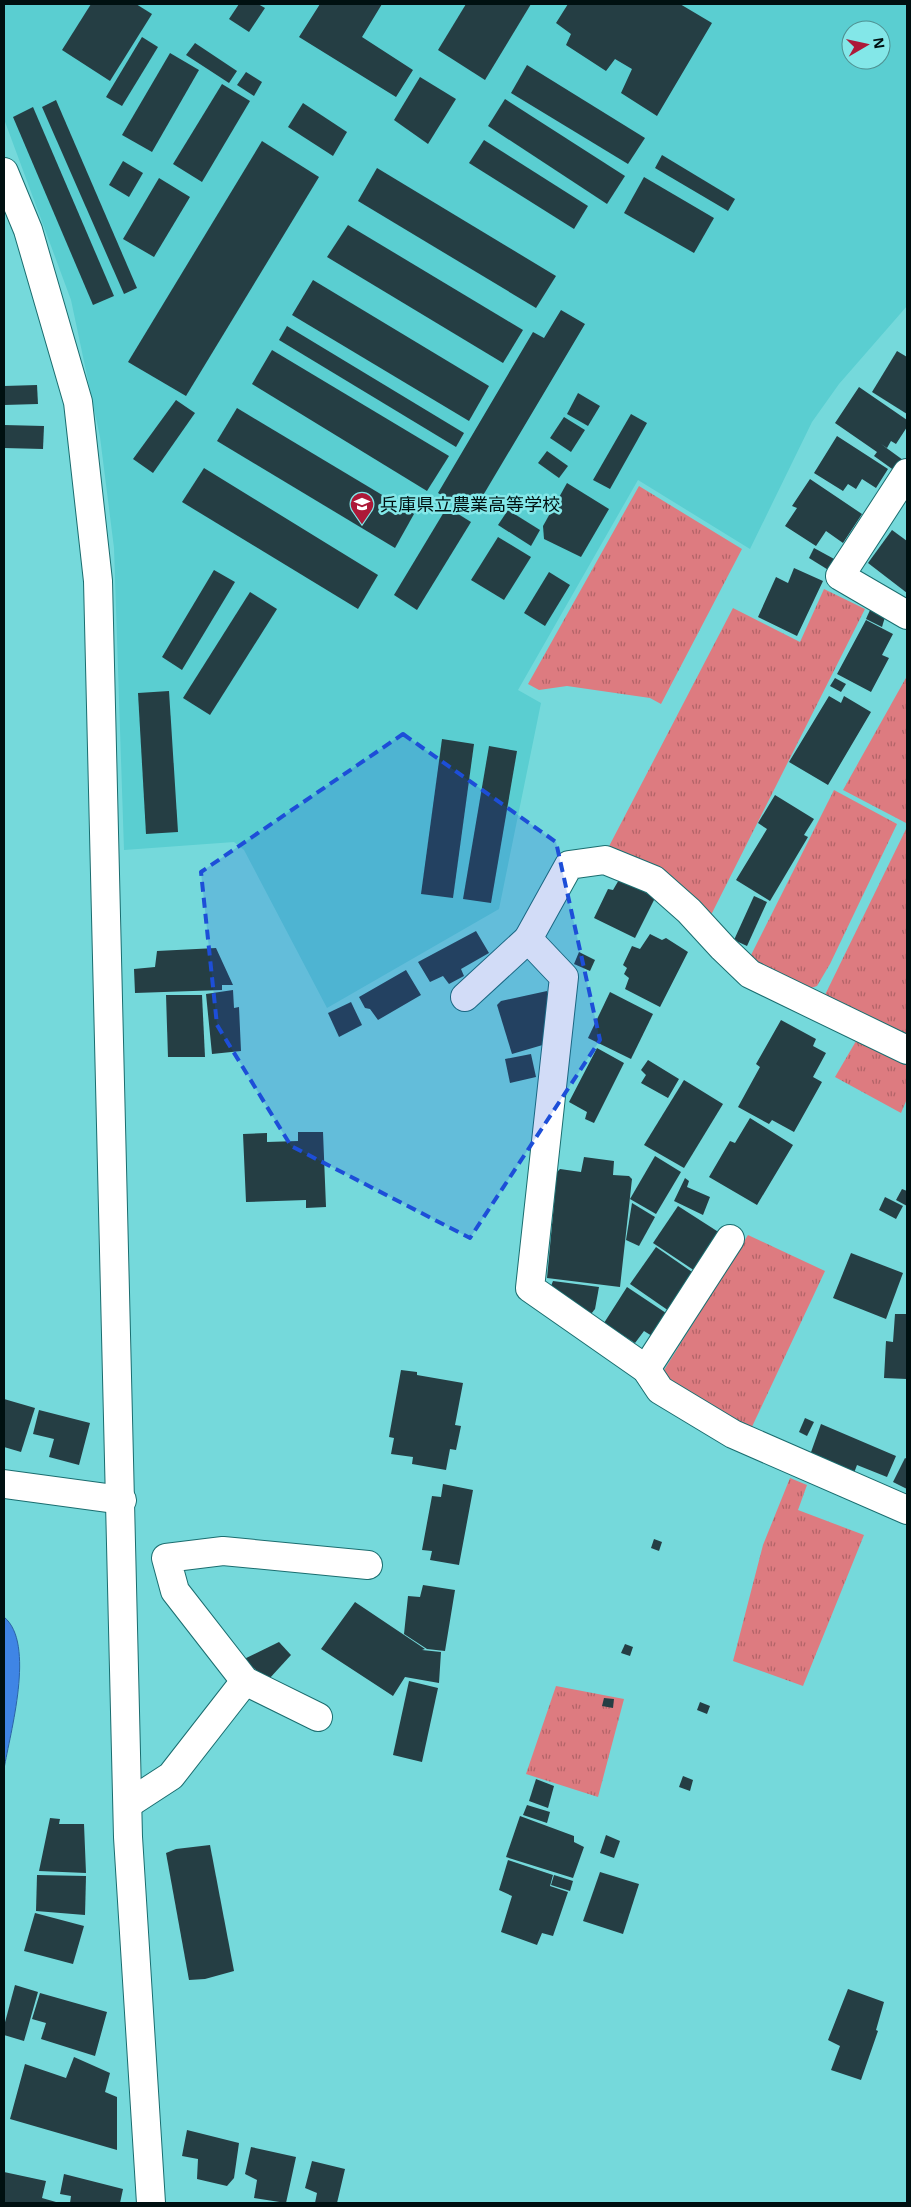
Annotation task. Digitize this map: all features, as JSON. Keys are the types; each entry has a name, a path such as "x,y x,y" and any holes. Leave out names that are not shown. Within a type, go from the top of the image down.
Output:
{"street":[{"path":"4,172 28,230 78,402 98,581 128,1804 151,2203"},
{"path":"907,473 840,576 907,615"},
{"path":"465,997 528,940 569,865 605,860 654,880 689,911 750,974 907,1050"},
{"path":"528,940 564,977 530,1288 646,1369 660,1390 733,1434 907,1510"},
{"path":"646,1369 730,1239"},
{"path":"4,1484 122,1500"},
{"path":"318,1717 246,1681 175,1591 166,1558 223,1551 368,1566"},
{"path":"128,1804 171,1776 246,1681"}],"highlighted area":[{"path":"403,734 556,842 600,1040 470,1238 291,1146 217,1025 201,872"}],"shaded area":[{"name":"兵庫県立農業高等学校","path":"4,4 907,4 907,306 839,384 812,422 750,549 638,480 518,690 541,703 499,909 327,1008 244,850 234,842 124,850 114,548 100,437 71,300 4,119"}],"green space":[{"path":"639,486 742,549 661,704 650,698 567,686 539,690 528,684"},
{"path":"824,589 865,609 710,917 605,854 733,608 800,642"},
{"path":"907,676 907,821 906,823 843,790"},
{"path":"834,790 897,824 830,964 817,986 805,990 748,961"},
{"path":"907,827 907,1041 822,1001"},
{"path":"859,1036 907,1059 907,1099 901,1113 835,1077"},
{"path":"748,1235 825,1271 750,1431 661,1375"},
{"path":"790,1478 807,1485 798,1510 864,1535 803,1686 733,1661 763,1545"},
{"path":"556,1686 624,1699 598,1797 526,1774"}],"water":[{"path":"4,1617 13,1630 18,1647 20,1667 15,1712 4,1769"}],"building":[{"path":"91,4 136,4 152,14 110,81 62,50"},
{"path":"239,4 258,4 265,8 249,32 229,19"},
{"path":"320,4 382,4 362,37 413,70 396,97 299,37"},
{"path":"466,4 531,4 485,80 438,50"},
{"path":"568,4 680,4 712,23 657,116 621,93 632,69 615,59 606,71 566,45 571,34 556,23"},
{"path":"142,37 158,47 122,106 106,97"},
{"path":"195,43 237,71 229,83 186,55"},
{"path":"170,53 199,70 152,152 122,135"},
{"path":"527,65 645,138 628,164 511,93"},
{"path":"246,72 262,82 254,96 237,85"},
{"path":"420,77 456,99 428,144 394,120"},
{"path":"222,84 250,101 202,182 173,164"},
{"path":"505,99 625,176 607,204 488,126"},
{"path":"56,100 137,288 124,294 42,107"},
{"path":"303,103 347,132 333,156 288,127"},
{"path":"33,107 114,296 93,305 13,117"},
{"path":"484,140 588,206 574,229 469,163"},
{"path":"262,141 319,177 186,396 128,362"},
{"path":"662,155 735,199 728,211 655,168"},
{"path":"123,161 143,173 129,197 109,185"},
{"path":"377,168 556,276 536,308 358,201"},
{"path":"644,177 714,218 694,253 624,213"},
{"path":"159,178 190,197 154,257 123,239"},
{"path":"348,225 523,330 503,363 327,257"},
{"path":"313,280 489,386 469,421 292,315"},
{"path":"561,310 585,324 472,514 438,493 533,332 544,338"},
{"path":"287,326 464,433 456,447 279,340"},
{"path":"272,350 449,456 427,491 252,384"},
{"path":"897,351 907,357 907,414 872,392"},
{"path":"37,385 38,404 4,405 4,386"},
{"path":"859,387 907,420 907,427 896,444 891,441 887,448 881,444 903,460 895,471 874,456 877,452 835,423"},
{"path":"578,393 600,406 588,426 567,414"},
{"path":"176,400 195,413 153,473 133,459"},
{"path":"237,408 414,514 395,548 217,441"},
{"path":"631,414 647,423 610,489 593,480"},
{"path":"564,417 585,430 571,452 550,438"},
{"path":"4,425 44,426 43,449 4,448"},
{"path":"837,436 888,469 876,488 862,479 856,489 848,484 843,491 814,473"},
{"path":"547,451 568,466 559,478 538,463"},
{"path":"204,468 378,575 358,609 182,502"},
{"path":"810,479 862,514 843,543 826,531 816,546 785,526 797,508 792,506"},
{"path":"567,483 609,509 581,557 544,539 543,526"},
{"path":"447,507 471,522 417,610 394,595"},
{"path":"508,510 540,530 531,546 498,525"},
{"path":"892,530 907,541 907,593 868,563"},
{"path":"498,537 531,557 504,600 471,580"},
{"path":"814,548 836,560 830,571 809,558"},
{"path":"794,568 823,581 797,636 758,617 776,577 788,583"},
{"path":"214,570 235,582 182,670 162,657"},
{"path":"549,572 570,585 545,626 524,613"},
{"path":"250,592 277,609 210,715 183,698"},
{"path":"870,610 885,617 882,627 866,619"},
{"path":"866,620 893,634 882,655 889,658 871,692 837,674"},
{"path":"835,678 846,684 841,692 830,686"},
{"path":"169,691 178,832 146,834 138,693"},
{"path":"829,696 841,703 844,696 871,712 828,785 789,762"},
{"path":"442,739 474,744 453,898 421,894"},
{"path":"489,746 517,751 491,903 463,899"},
{"path":"775,795 814,819 804,835 808,837 770,901 736,880 767,829 758,823"},
{"path":"620,878 655,898 635,938 594,918 608,889 613,890"},
{"path":"754,896 767,902 747,946 734,940"},
{"path":"476,931 489,953 461,969 464,976 449,984 443,976 430,982 418,962"},
{"path":"650,934 662,940 666,938 688,952 660,1007 625,989 629,978 624,974 627,968 623,965 632,946 640,949"},
{"path":"216,948 233,985 222,985 222,990 135,993 134,969 155,967 157,951"},
{"path":"579,952 595,960 590,971 574,964"},
{"path":"406,970 421,995 378,1020 370,1009 365,1008 359,997"},
{"path":"233,990 234,1008 239,1007 241,1051 212,1054 206,994"},
{"path":"547,991 555,1017 546,1044 512,1054 497,1005 501,1001"},
{"path":"610,992 653,1014 631,1059 588,1038"},
{"path":"166,995 202,995 205,1057 168,1057"},
{"path":"351,1002 362,1025 339,1037 328,1013"},
{"path":"781,1020 816,1039 813,1046 826,1053 813,1077 822,1082 794,1132 772,1120 769,1124 738,1107 760,1067 756,1064"},
{"path":"597,1048 624,1063 594,1123 585,1119 587,1112 569,1102"},
{"path":"531,1054 536,1077 510,1083 505,1059"},
{"path":"648,1060 679,1079 668,1098 641,1083 646,1075 641,1070"},
{"path":"684,1080 723,1104 684,1168 644,1145"},
{"path":"750,1118 793,1145 757,1205 709,1177 730,1141 735,1143"},
{"path":"298,1132 323,1132 326,1207 306,1208 306,1200 246,1202 243,1134 267,1133 267,1142 298,1141"},
{"path":"655,1156 681,1172 656,1214 630,1199"},
{"path":"584,1157 614,1161 613,1175 629,1176 632,1179 620,1287 547,1278 557,1172 560,1169 581,1172"},
{"path":"685,1178 689,1181 687,1187 710,1197 703,1215 674,1201"},
{"path":"902,1189 907,1191 907,1206 896,1200"},
{"path":"885,1197 903,1206 896,1219 879,1210"},
{"path":"632,1203 655,1217 639,1246 626,1240"},
{"path":"678,1206 720,1233 695,1271 653,1243"},
{"path":"656,1247 695,1274 669,1311 630,1284"},
{"path":"851,1253 903,1273 886,1319 833,1298"},
{"path":"553,1281 599,1287 595,1309 591,1314 551,1286"},
{"path":"627,1287 669,1315 652,1336 644,1331 635,1343 604,1323"},
{"path":"895,1314 907,1314 907,1379 884,1378 886,1341 893,1342"},
{"path":"401,1370 417,1372 417,1375 463,1383 455,1425 461,1426 456,1450 450,1449 446,1470 412,1464 413,1457 391,1454 394,1438 389,1437"},
{"path":"4,1399 35,1408 21,1452 4,1447"},
{"path":"39,1410 90,1423 79,1465 49,1457 54,1439 33,1434"},
{"path":"805,1418 814,1422 807,1436 799,1432"},
{"path":"821,1424 896,1456 887,1477 857,1465 854,1473 810,1455"},
{"path":"905,1458 907,1459 907,1489 893,1482"},
{"path":"443,1484 473,1490 459,1565 430,1560 432,1551 422,1550 432,1496 441,1497"},
{"path":"654,1539 662,1542 659,1551 651,1548"},
{"path":"423,1585 455,1590 445,1651 427,1649 404,1634 408,1596 420,1597"},
{"path":"355,1602 425,1649 422,1650 441,1652 439,1683 405,1677 393,1696 321,1649"},
{"path":"279,1642 291,1655 269,1679 242,1660"},
{"path":"625,1644 633,1647 630,1656 621,1653"},
{"path":"409,1681 438,1688 422,1762 393,1755"},
{"path":"604,1698 614,1699 613,1708 602,1706"},
{"path":"700,1702 710,1706 707,1714 697,1710"},
{"path":"683,1776 693,1780 690,1791 679,1787"},
{"path":"536,1779 554,1786 548,1808 529,1801"},
{"path":"527,1805 550,1812 547,1823 523,1815"},
{"path":"520,1816 574,1836 574,1842 584,1847 573,1878 506,1857"},
{"path":"50,1818 60,1819 59,1824 84,1824 86,1873 39,1871"},
{"path":"606,1835 620,1841 614,1858 600,1853"},
{"path":"210,1845 234,1971 205,1979 189,1980 166,1853 176,1849"},
{"path":"508,1860 553,1875 550,1886 568,1892 553,1936 542,1933 537,1945 501,1932 512,1896 499,1890"},
{"path":"600,1872 639,1884 623,1934 583,1921"},
{"path":"37,1875 86,1876 85,1915 36,1911"},
{"path":"554,1875 573,1881 570,1891 551,1885"},
{"path":"35,1913 84,1926 73,1964 24,1951"},
{"path":"15,1985 38,1992 24,2041 4,2035 4,2026"},
{"path":"848,1989 884,2002 876,2030 878,2031 861,2080 831,2070 840,2046 828,2040"},
{"path":"40,1993 107,2012 95,2056 41,2039 46,2023 32,2019"},
{"path":"74,2057 110,2073 105,2092 117,2097 117,2150 10,2119 25,2064 66,2078"},
{"path":"187,2130 239,2143 234,2178 227,2186 197,2179 198,2159 182,2156"},
{"path":"251,2147 296,2157 286,2203 254,2198 257,2180 245,2174"},
{"path":"312,2161 345,2169 337,2203 315,2203 317,2193 305,2188"},
{"path":"4,2172 46,2181 42,2198 56,2203 4,2203"},
{"path":"64,2174 123,2189 120,2203 70,2203 71,2196 60,2194"}],"place":[{"name":"兵庫県立農業高等学校","path":"362,525"}]}
